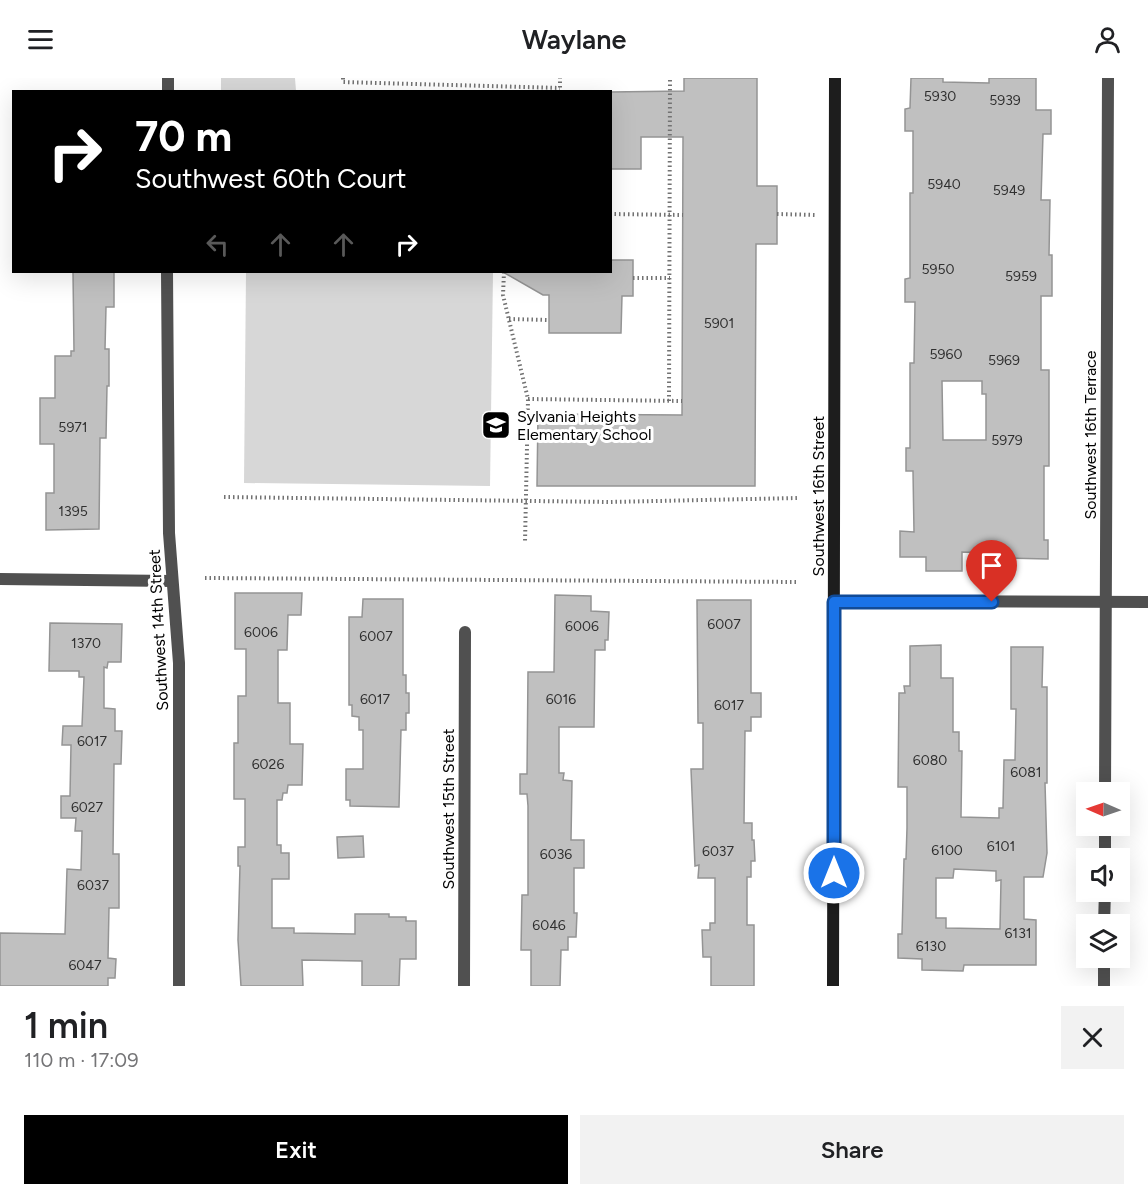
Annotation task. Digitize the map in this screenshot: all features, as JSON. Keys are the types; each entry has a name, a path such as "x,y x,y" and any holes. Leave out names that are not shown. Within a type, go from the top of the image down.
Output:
{"street":[{"name":"Southwest 16th Street","path":"833,986 835,78"},
{"name":"Southwest 16th Terrace","path":"1105,782 1108,78"},
{"name":"Southwest 14th Street","path":"167,273 169,533 179,680 179,986"},
{"path":"0,579 172,581"},
{"path":"834,602 1148,602"},
{"name":"Southwest 15th Street","path":"464,986 465,632"},
{"path":"1104,968 1104,986"}],"path":[{"path":"343,78 343,82 560,90 560,78"},
{"path":"669,401 670,78"},
{"path":"612,214 683,215"},
{"path":"777,214 820,214"},
{"path":"504,273 503,295 528,399 525,542"},
{"path":"633,278 669,278"},
{"path":"509,319 549,320"},
{"path":"528,399 682,401"},
{"path":"224,497 609,502 798,498"},
{"path":"205,578 478,584 798,582"}],"shaded area":[{"path":"221,78 295,78 296,90 221,90"},
{"path":"246,273 493,273 490,486 244,483"}],"building":[{"path":"684,78 757,78 757,186 777,186 777,244 756,244 755,486 537,486 538,414 682,415 683,137 641,137 641,169 612,169 612,92 684,91"},
{"path":"911,78 943,78 943,82 989,83 989,78 1036,78 1036,110 1051,110 1051,134 1043,134 1041,200 1050,200 1049,255 1052,255 1052,296 1041,296 1041,370 1049,370 1049,466 1044,466 1044,540 1048,540 1048,559 1000,558 1000,553 962,552 962,571 926,571 926,557 900,557 900,531 914,532 913,471 906,471 906,448 910,448 910,363 914,363 915,302 905,302 905,279 910,278 910,193 913,193 913,131 905,131 905,109 910,108","holes":["942,381 982,381 982,394 986,394 986,440 943,440"]},
{"path":"612,260 633,260 633,296 622,296 621,333 549,333 549,295 543,295 505,273 612,273"},
{"path":"73,273 114,273 114,307 106,307 105,349 109,349 109,386 107,386 106,438 100,438 99,529 46,530 46,493 54,493 54,444 40,444 40,398 55,398 55,356 71,356 71,351 74,351"},
{"path":"235,593 302,593 301,615 288,615 287,650 278,650 278,703 290,703 290,744 303,744 302,785 288,785 287,793 283,793 282,800 277,800 277,845 281,845 281,853 289,853 289,879 272,879 272,928 294,928 294,933 355,934 355,914 389,914 389,917 406,917 406,921 416,921 416,959 400,959 399,986 362,986 362,961 302,960 303,986 241,986 238,940 240,866 238,866 238,847 245,847 245,799 234,799 234,743 238,743 238,696 246,696 246,649 235,649"},
{"path":"555,595 591,596 591,611 609,612 608,640 605,640 605,650 595,650 594,727 559,727 559,773 564,773 563,780 572,781 571,840 584,840 584,868 574,868 576,937 568,937 568,950 561,950 560,986 531,986 531,950 521,950 522,895 528,895 528,806 527,794 520,794 520,774 527,774 528,672 554,672"},
{"path":"363,599 403,599 403,675 406,675 406,693 409,693 409,713 406,713 406,730 401,730 399,807 350,806 350,800 346,800 346,769 363,769 363,730 359,730 359,717 352,716 352,705 349,705 349,617 362,617"},
{"path":"697,600 751,600 751,693 761,693 761,717 751,717 751,731 745,731 744,823 752,823 755,861 751,861 751,877 747,877 747,925 754,925 754,986 711,986 711,957 703,957 702,930 710,930 710,923 715,923 715,878 698,878 699,865 695,866 691,769 703,769 703,723 698,723"},
{"path":"50,623 122,624 121,662 108,662 107,668 104,667 104,708 115,709 115,731 122,731 121,764 114,764 113,854 119,854 119,908 109,908 108,958 116,959 115,978 108,978 108,986 0,986 0,933 65,934 67,869 81,870 82,831 75,831 76,818 61,818 61,796 70,796 71,745 62,745 63,726 82,726 84,677 79,677 79,671 49,671"},
{"path":"941,645 941,678 953,678 953,732 959,732 959,751 962,751 961,817 999,818 999,808 1003,808 1004,760 1015,760 1016,709 1011,709 1011,647 1043,647 1042,687 1047,687 1047,783 1045,783 1047,853 1043,877 1024,877 1024,919 1036,920 1036,965 964,965 963,971 922,970 922,959 898,958 898,934 902,934 907,828 907,787 898,787 899,693 905,693 904,686 910,686 910,646","holes":["954,869 996,871 996,881 1001,880 1000,929 946,928 946,918 936,918 936,878 953,878"]},
{"path":"363,836 364,857 338,858 337,837"}],"place":[{"name":"Sylvania Heights Elementary School","path":"496,425"}],"route":[{"path":"834,873 834,602 992,602"}]}
